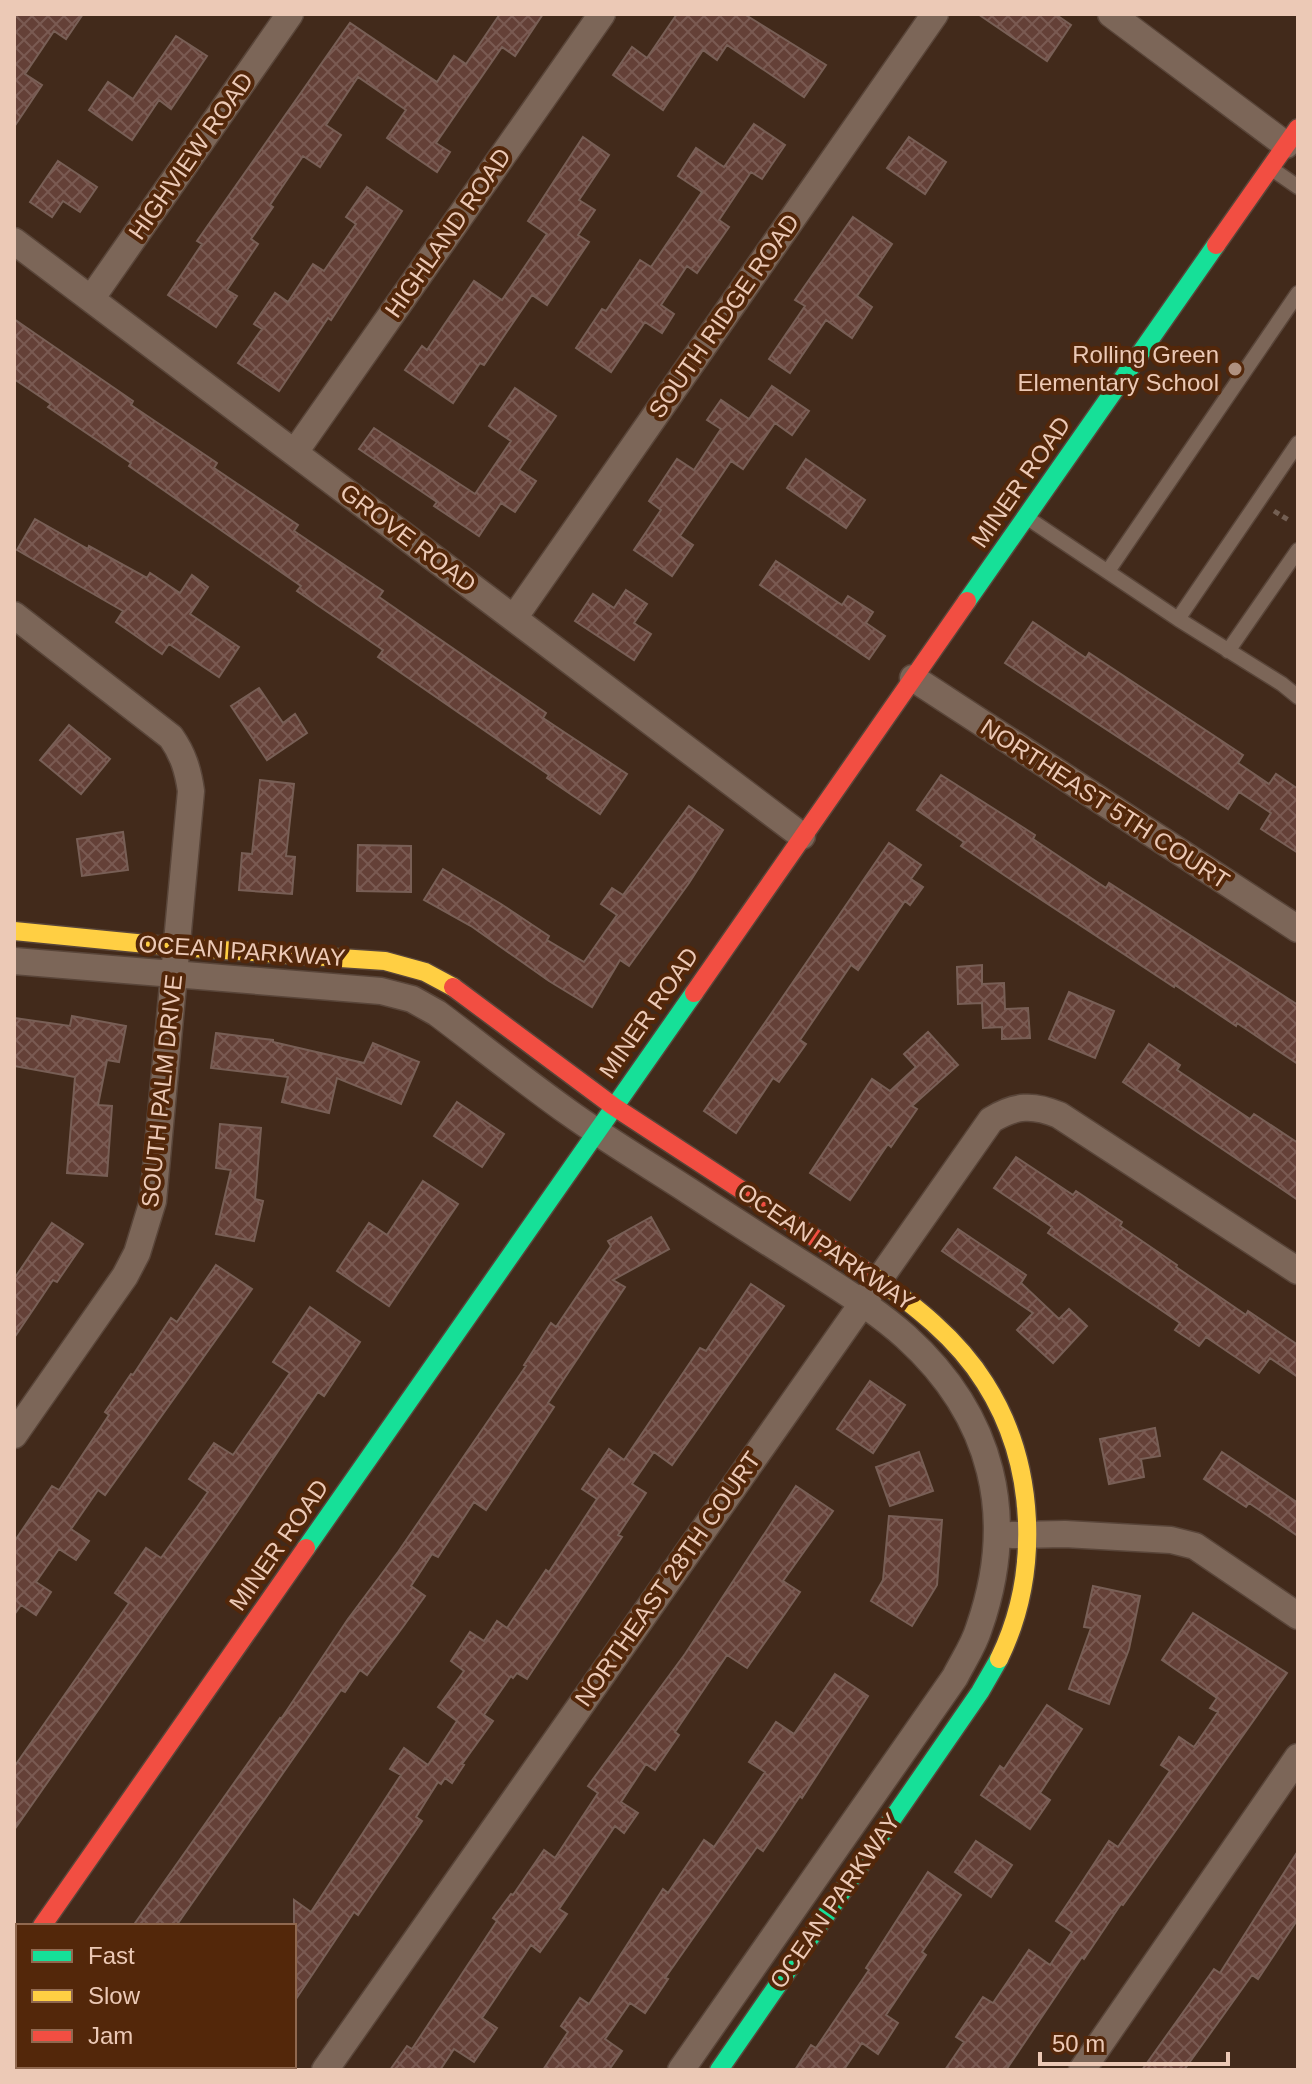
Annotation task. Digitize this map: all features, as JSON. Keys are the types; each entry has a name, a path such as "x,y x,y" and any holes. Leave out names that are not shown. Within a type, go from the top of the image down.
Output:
{"street":[{"name":"HIGHVIEW ROAD","path":"91,299 290,14"},
{"name":"HIGHLAND ROAD","path":"295,452 602,14"},
{"name":"SOUTH RIDGE ROAD","path":"514,618 935,14"},
{"path":"1111,14 1292,137"},
{"name":"MINER ROAD","path":"43,1924 1292,137"},
{"name":"GROVE ROAD","path":"14,241 802,836"},
{"name":"SOUTH PALM DRIVE","path":"14,615 157,723 182,753 189,771 191,791 153,1201 145,1233 125,1276 14,1435"},
{"name":"NORTHEAST 5TH COURT","path":"913,678 1298,929"},
{"name":"OCEAN PARKWAY","path":"14,931 177,947 385,961 423,971 454,988 613,1107 909,1300 953,1342 1002,1411 1019,1454 1026,1491 1028,1534 1018,1606 1006,1644 980,1692 719,2070"},
{"name":"OCEAN PARKWAY","path":"14,961 381,991 412,999 437,1013 596,1131 861,1302 931,1362 975,1425 990,1462 999,1536 989,1599 978,1632 955,1677 681,2070"},
{"name":"NORTHEAST 28TH COURT","path":"325,2070 991,1120 1006,1110 1024,1106 1043,1108 1059,1115 1298,1271"},
{"path":"999,1536 1065,1534 1171,1540 1195,1546 1298,1616"},
{"path":"1082,2070 1298,1757"},
{"path":"721,2012 746,2030"}],"lane":[{"path":"1270,168 1298,187"},
{"path":"1108,571 1298,293"},
{"path":"1178,619 1298,443"},
{"path":"1026,517 1298,697"},
{"path":"1228,651 1298,550"}],"path":[{"path":"1270,508 1290,521"}],"building":[{"path":"14,14 83,14 66,39 54,31 25,74 42,85 14,127"},
{"path":"500,14 543,14 515,56 502,47 436,143 450,152 437,172 387,138 406,110 358,77 326,125 341,135 320,167 303,156 270,205 273,207 251,239 258,244 227,290 237,296 216,327 168,295 202,244 197,241 350,23 437,82 454,56 466,64"},
{"path":"677,14 744,14 826,65 804,97 727,45 717,60 703,50 663,110 613,75 632,47 647,58"},
{"path":"978,14 1055,14 1071,25 1047,61"},
{"path":"176,36 207,56 171,109 159,100 132,140 89,110 108,82 133,99"},
{"path":"754,124 785,145 762,179 751,172 719,220 729,227 697,273 687,266 661,305 674,314 662,333 645,322 611,372 576,348 602,309 606,311 640,260 651,267 702,192 678,176 696,148 724,167"},
{"path":"583,137 609,155 579,200 595,210 578,235 589,242 547,305 532,295 484,365 480,363 453,403 405,370 422,346 427,350 474,281 502,300 547,234 528,221"},
{"path":"909,137 946,162 925,194 887,168"},
{"path":"58,161 97,187 80,212 63,201 52,217 30,202"},
{"path":"367,187 402,211 331,320 328,318 279,391 238,363 262,329 254,324 275,293 288,302 313,264 324,271 356,224 346,217"},
{"path":"853,217 892,244 857,296 872,307 852,338 826,320 790,373 769,359 805,306 795,300"},
{"path":"14,319 133,401 131,405 217,463 214,468 298,525 294,531 383,591 379,597 546,713 543,718 627,774 600,814 378,657 383,650 297,591 301,586 129,466 131,463 48,407 51,404 14,379"},
{"path":"772,386 809,411 792,435 775,423 743,469 731,461 680,536 693,545 672,576 634,550 661,510 649,501 677,459 694,470 721,429 707,420 721,400 749,419"},
{"path":"515,388 556,416 519,470 536,481 515,512 501,503 479,536 434,506 437,502 359,449 374,428 475,494 511,441 489,426"},
{"path":"806,459 865,500 846,528 787,488"},
{"path":"35,519 147,578 150,573 180,593 192,575 208,587 190,614 239,647 219,677 169,644 162,654 116,622 123,611 17,550"},
{"path":"776,561 842,605 848,596 873,612 866,623 885,636 869,659 760,585"},
{"path":"626,590 647,604 634,623 651,634 634,660 575,621 593,594 614,608"},
{"path":"1033,622 1086,658 1089,653 1243,755 1238,763 1269,784 1276,774 1298,789 1298,853 1261,829 1271,813 1239,792 1228,809 1005,663"},
{"path":"259,688 283,723 295,714 307,733 267,760 231,706"},
{"path":"69,725 110,759 81,794 40,760"},
{"path":"941,775 1035,835 1033,839 1106,888 1109,883 1298,1005 1298,1064 1237,1023 1236,1026 1174,987 961,846 964,842 917,810"},
{"path":"260,780 294,784 286,856 295,857 292,894 239,890 242,853 252,854"},
{"path":"689,806 723,830 629,966 620,960 592,1007 471,926 424,900 443,869 501,904 549,936 547,940 584,962 617,915 601,904 612,888 623,895"},
{"path":"123,832 128,870 82,876 77,839"},
{"path":"889,843 921,865 911,879 923,887 910,905 905,901 858,970 851,965 800,1040 806,1044 779,1082 773,1078 736,1133 704,1111"},
{"path":"358,845 411,846 411,892 357,891"},
{"path":"982,965 982,984 1004,983 1005,1009 1028,1008 1030,1038 1002,1039 1002,1027 983,1028 982,1003 958,1004 957,967"},
{"path":"1069,992 1114,1011 1095,1058 1049,1039"},
{"path":"72,1016 126,1026 119,1062 107,1060 98,1105 112,1106 107,1176 67,1173 75,1077 14,1066 14,1018 70,1026"},
{"path":"928,1032 958,1065 912,1106 917,1109 891,1147 888,1144 850,1200 810,1173 872,1079 890,1091 916,1067 904,1054"},
{"path":"216,1033 273,1040 364,1063 373,1043 419,1062 401,1104 337,1078 329,1113 282,1102 288,1077 211,1068"},
{"path":"1149,1044 1180,1065 1177,1070 1250,1119 1254,1114 1298,1143 1298,1200 1123,1082"},
{"path":"457,1102 504,1134 482,1167 434,1136"},
{"path":"220,1124 261,1128 255,1199 263,1201 254,1241 216,1234 231,1170 216,1168"},
{"path":"1016,1157 1073,1195 1076,1191 1122,1222 1120,1226 1176,1267 1246,1315 1248,1311 1298,1345 1298,1377 1270,1358 1259,1373 1206,1337 1199,1346 1175,1330 1180,1323 1048,1233 1052,1227 994,1188"},
{"path":"423,1181 458,1204 389,1306 337,1271 369,1223 387,1235"},
{"path":"651,1217 669,1249 613,1280 625,1287 548,1403 554,1407 486,1510 474,1502 438,1557 432,1554 411,1586 425,1596 367,1675 360,1670 345,1692 341,1690 177,1924 134,1924 398,1552 526,1366 551,1323 556,1327 611,1246 608,1241"},
{"path":"52,1223 83,1244 57,1282 53,1280 14,1338 14,1279"},
{"path":"958,1229 1026,1275 1021,1283 1059,1319 1069,1309 1087,1326 1053,1363 1017,1330 1033,1313 942,1251"},
{"path":"216,1265 252,1289 105,1495 98,1490 71,1529 89,1541 76,1560 59,1549 36,1582 51,1592 36,1615 21,1605 14,1615 14,1542 52,1486 59,1490 109,1415 105,1412 131,1374 171,1318 177,1322"},
{"path":"751,1284 784,1306 672,1465 654,1452 632,1484 646,1493 618,1535 622,1537 527,1679 517,1673 513,1678 511,1676 484,1715 493,1721 464,1765 452,1783 445,1778 441,1784 438,1782 416,1817 422,1821 358,1915 354,1912 296,1999 294,1900 311,1912 401,1775 390,1769 404,1748 428,1765 457,1721 438,1707 464,1671 451,1661 470,1632 484,1641 497,1621 507,1628 546,1570 549,1572 597,1499 582,1489 609,1449 624,1460 700,1348 706,1351"},
{"path":"310,1307 360,1342 324,1396 318,1392 14,1830 14,1767 129,1603 115,1593 146,1548 161,1558 208,1492 189,1479 214,1443 233,1455 290,1373 273,1362"},
{"path":"870,1381 905,1405 873,1453 837,1429"},
{"path":"1155,1428 1160,1456 1141,1459 1144,1477 1109,1484 1100,1439"},
{"path":"919,1452 933,1491 890,1506 876,1467"},
{"path":"1222,1452 1298,1503 1298,1536 1249,1503 1246,1507 1204,1479"},
{"path":"796,1486 833,1511 783,1581 800,1592 747,1668 727,1655 675,1732 679,1735 655,1770 646,1764 621,1802 638,1813 624,1833 615,1826 559,1909 567,1914 540,1952 531,1945 482,2018 497,2028 474,2062 454,2049 440,2070 390,2070 407,2046 412,2049 497,1921 493,1918 544,1850 555,1858 598,1793 588,1786 685,1654"},
{"path":"889,1516 942,1520 937,1585 912,1626 871,1601 883,1580"},
{"path":"1093,1586 1140,1596 1129,1649 1109,1704 1069,1689 1091,1628 1084,1627"},
{"path":"1193,1613 1287,1673 1084,1959 1082,1957 1006,2070 945,2070 964,2042 956,2037 983,1997 993,2003 1029,1950 1050,1965 1072,1932 1056,1921 1109,1841 1118,1847 1170,1771 1161,1765 1179,1737 1194,1747 1218,1712 1210,1708 1217,1698 1162,1660"},
{"path":"835,1674 868,1696 802,1798 800,1796 763,1851 757,1847 665,1978 668,1979 645,2013 630,2003 605,2039 622,2051 609,2070 543,2070 568,2032 561,2026 580,1998 589,2004 663,1889 668,1893 704,1840 714,1847 765,1772 749,1762 776,1722 794,1734"},
{"path":"1047,1705 1082,1729 1040,1793 1050,1800 1030,1829 981,1795 1000,1766 1004,1769"},
{"path":"976,1841 1012,1865 991,1897 955,1872"},
{"path":"1298,1851 1298,1919 1258,1979 1252,1975 1184,2070 1142,2070 1214,1969 1220,1973"},
{"path":"928,1872 961,1895 922,1952 926,1955 886,2015 898,2023 878,2054 862,2043 845,2068 849,2070 795,2070 811,2045 816,2048 869,1970 866,1968"}],"traffic: fast":[{"path":"967,601 1216,245"},
{"path":"306,1548 694,993"},
{"path":"719,2070 980,1692 999,1659"}],"traffic: slow":[{"path":"14,931 177,947 385,961 425,972 453,987"},
{"path":"870,1274 918,1310 961,1351 985,1383 1002,1414 1015,1448 1027,1519 1026,1555 1022,1591 1013,1626 999,1659"}],"traffic: jam":[{"path":"1216,245 1298,128"},
{"path":"694,993 967,601"},
{"path":"453,987 613,1106 870,1274"},
{"path":"43,1924 306,1548"}],"place":[{"name":"Rolling Green Elementary School","path":"1235,369"}]}
